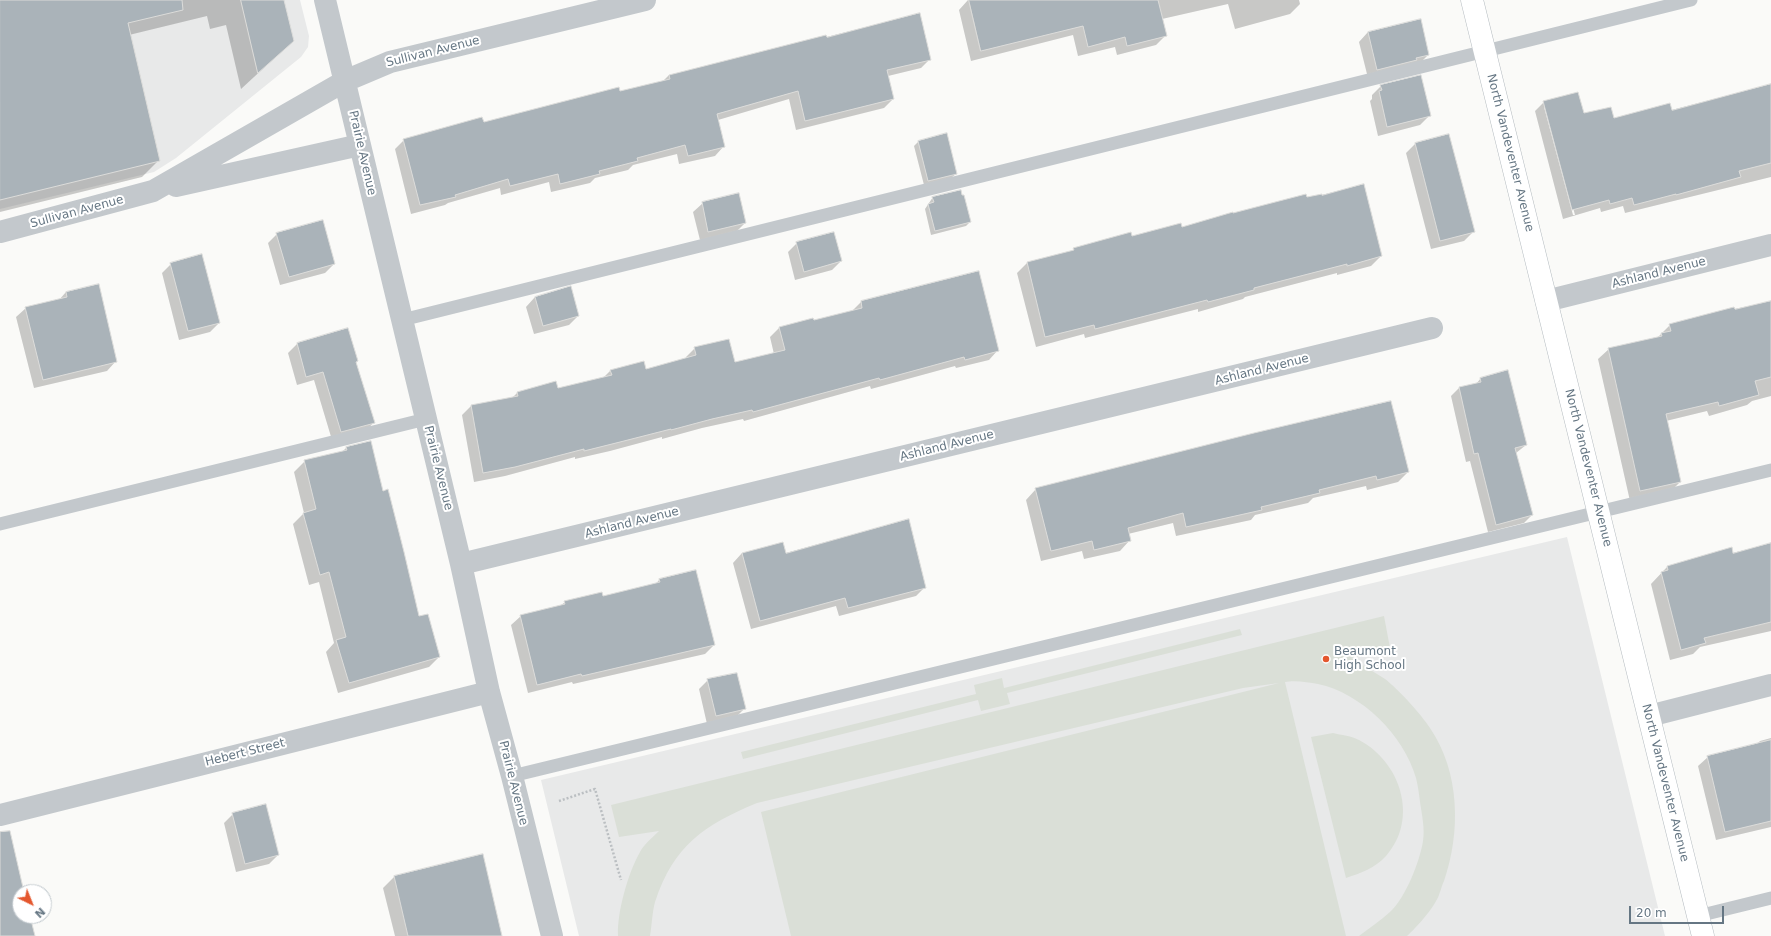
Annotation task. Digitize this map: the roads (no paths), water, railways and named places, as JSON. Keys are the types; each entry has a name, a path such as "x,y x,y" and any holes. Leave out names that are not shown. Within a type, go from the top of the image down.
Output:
{"main road":[{"name":"North Vandeventer Avenue","path":"1472,0 1599,513 1700,931"}],"street":[{"name":"Prairie Avenue","path":"325,0 461,564 489,692 512,776 552,936"},
{"name":"Sullivan Avenue","path":"153,191 345,81 390,62 645,0"},
{"name":"Sullivan Avenue","path":"0,232 153,191 360,145"},
{"name":"Ashland Avenue","path":"1546,301 1771,245"},
{"name":"Ashland Avenue","path":"461,564 1432,328"},
{"path":"1648,716 1771,685"},
{"name":"Hebert Street","path":"0,815 489,692"}],"lane":[{"path":"402,320 1691,0"},
{"path":"0,524 426,419"},
{"path":"512,776 1771,470"},
{"path":"1700,931 1771,898"}],"place":[{"name":"Beaumont High School","path":"1326,659"}]}
